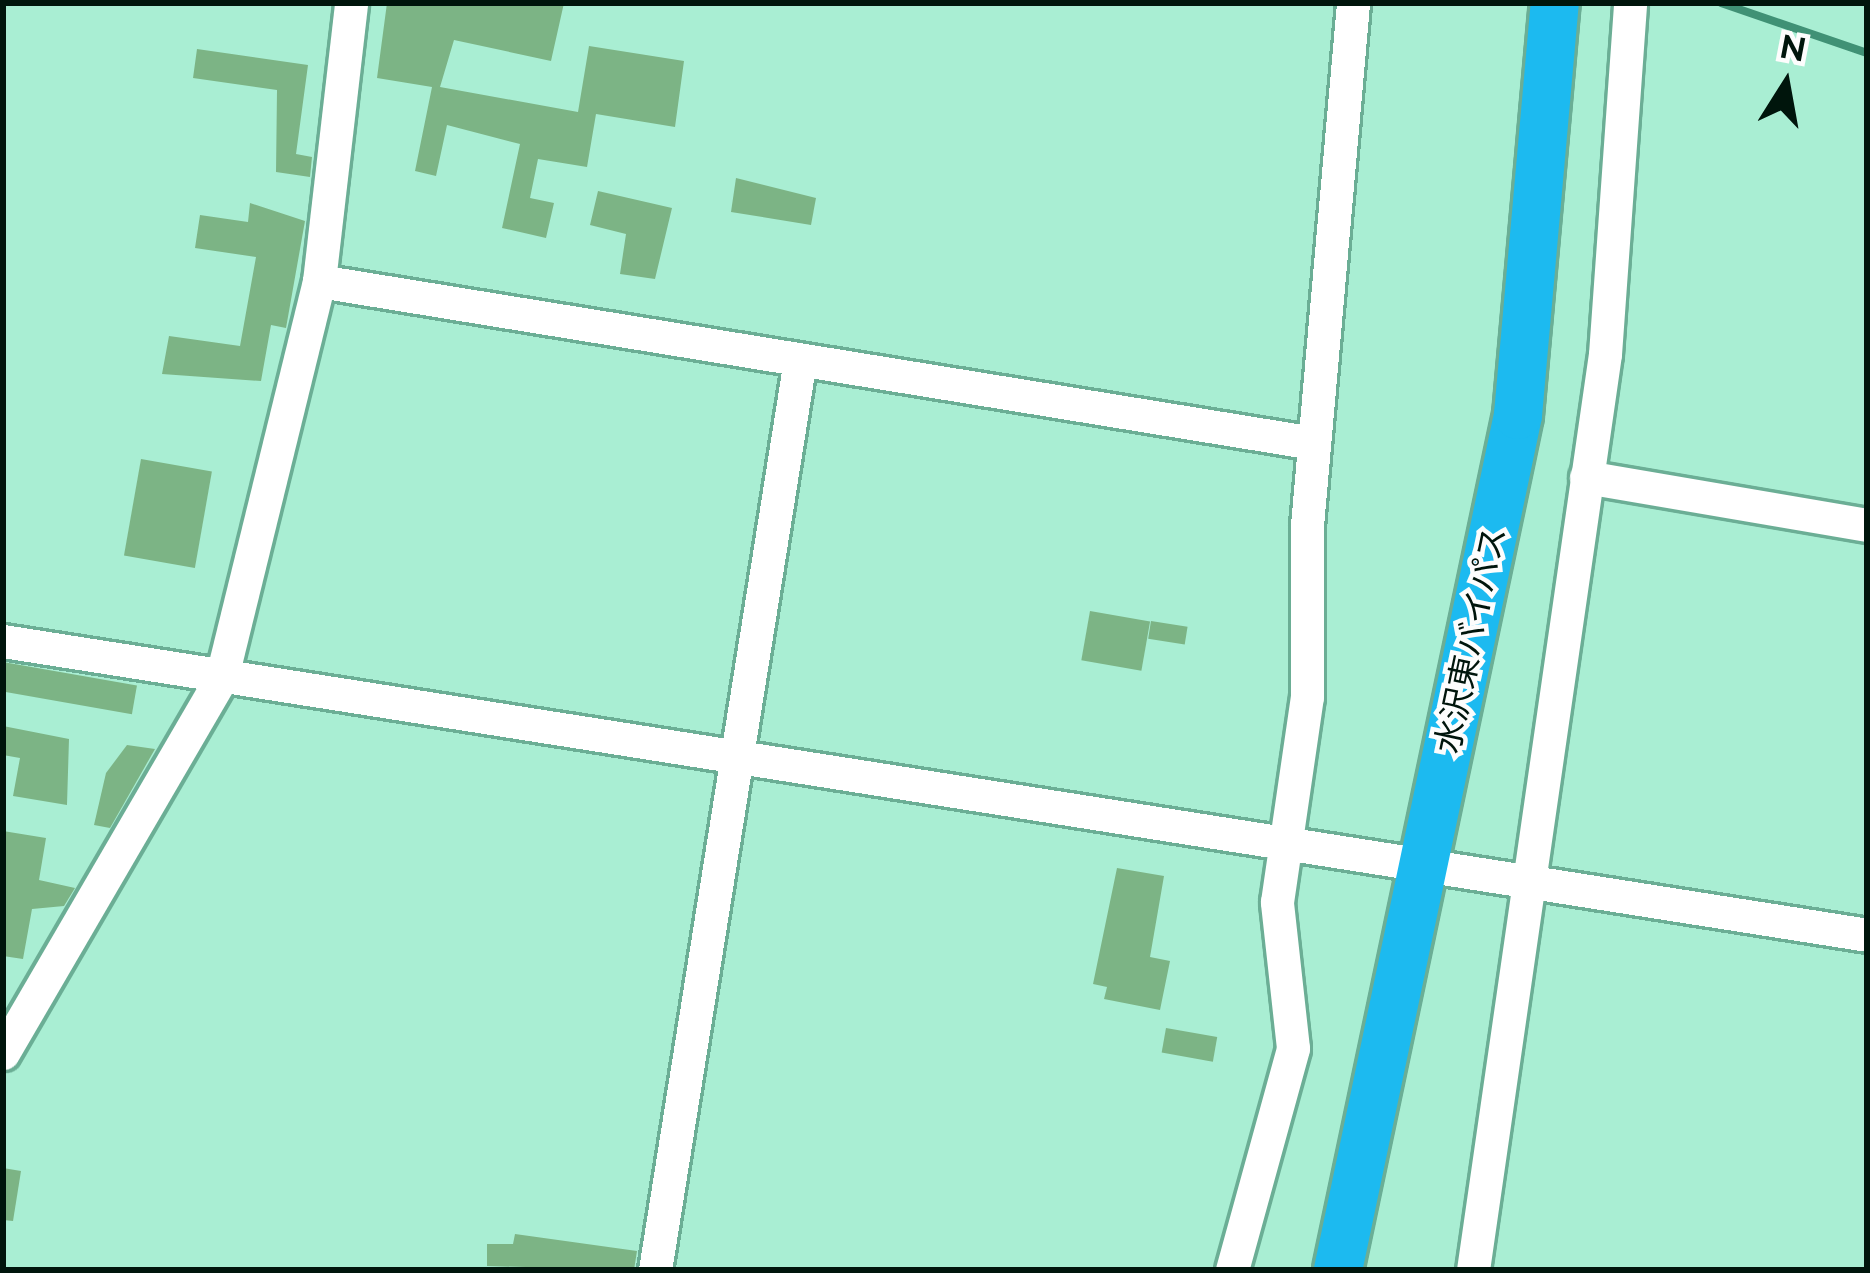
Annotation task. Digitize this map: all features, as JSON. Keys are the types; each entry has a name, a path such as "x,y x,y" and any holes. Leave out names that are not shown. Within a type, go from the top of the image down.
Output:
{"highway":[{"name":"水沢東バイパス","path":"1338,1270 1518,415 1555,3"}],"street":[{"path":"8,1046 222,676 319,281 351,3"},
{"path":"1232,1270 1293,1048 1276,954 1285,849 1307,697 1315,442 1353,3"},
{"path":"1473,1270 1534,890 1586,477 1629,9"},
{"path":"319,281 1315,442"},
{"path":"655,1270 800,360"},
{"path":"1586,477 1867,525"},
{"path":"3,641 739,753 1534,890 1867,935"}],"building":[{"path":"387,3 564,3 551,61 454,40 440,87 578,112 589,46 684,61 675,127 596,114 587,167 538,159 530,198 554,203 546,238 502,228 520,144 447,125 436,176 415,171 432,87 377,78"},
{"path":"197,49 308,65 296,154 312,157 310,177 276,172 277,90 193,78"},
{"path":"736,178 816,198 811,225 731,212"},
{"path":"598,191 672,208 655,279 620,274 626,234 590,225"},
{"path":"250,203 305,221 286,328 271,325 261,381 162,374 169,336 240,346 256,257 195,248 200,215 248,222"},
{"path":"141,459 212,472 195,568 124,556"},
{"path":"1090,611 1150,622 1141,671 1081,660"},
{"path":"1151,621 1188,627 1185,645 1148,639"},
{"path":"3,662 137,686 132,714 3,691"},
{"path":"3,726 69,739 67,805 13,796 20,758 3,755"},
{"path":"127,745 155,749 110,828 94,825 106,773"},
{"path":"3,831 46,838 39,880 75,888 64,906 32,909 23,959 3,956"},
{"path":"1117,868 1164,876 1150,957 1170,961 1160,1010 1104,999 1107,987 1093,984"},
{"path":"1166,1028 1217,1037 1213,1062 1162,1053"},
{"path":"3,1168 21,1171 13,1221 3,1220"},
{"path":"515,1234 637,1251 634,1270 487,1266 487,1244 513,1244"}],"waterway":[{"path":"1721,3 1867,53"}]}
